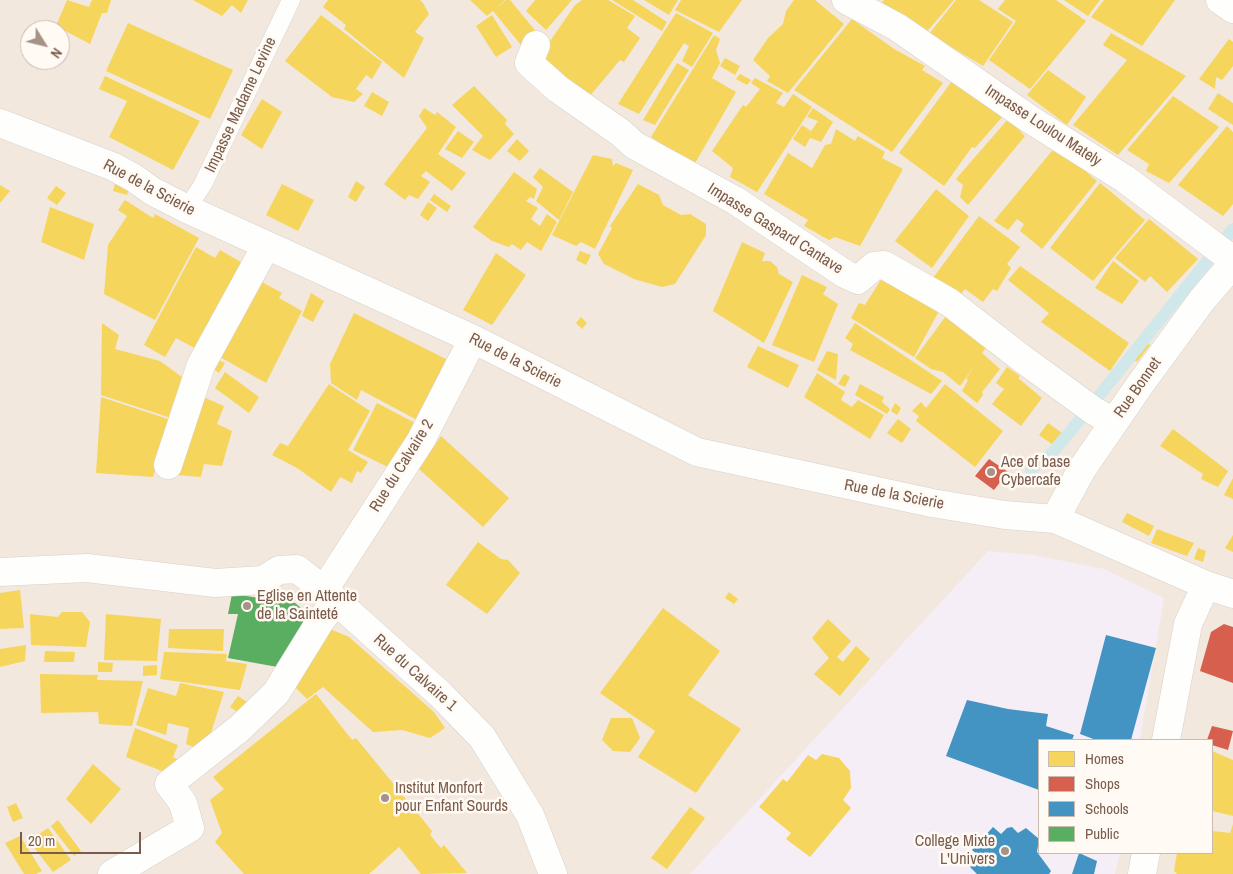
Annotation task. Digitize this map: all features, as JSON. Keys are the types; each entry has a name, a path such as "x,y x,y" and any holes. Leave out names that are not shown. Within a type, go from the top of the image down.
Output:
{"street":[{"name":"Impasse Loulou Mately","path":"846,0 897,28 1032,120 1125,179 1225,255"},
{"path":"1220,0 1233,9"},
{"name":"Impasse Gaspard Cantave","path":"536,45 529,63 558,89 614,128 634,145 736,202 845,274 858,280 874,266 884,265 949,302 995,339 1096,411"},
{"name":"Rue de la Scierie","path":"0,123 114,167 152,191 187,209 474,339 608,409 697,452 932,504 1006,515 1055,519 1206,585 1233,594"},
{"path":"168,465 201,365 266,246"},
{"name":"Rue Bonnet","path":"1055,519 1082,469 1096,411 1169,343 1225,255"},
{"name":"Rue du Calvaire 2","path":"112,874 190,828 183,803 169,784 240,728 276,694 321,620 330,595 421,440 474,339"},
{"name":"Rue du Calvaire 1","path":"0,572 87,568 215,583 264,580 279,570 297,569 330,595 440,694 482,737 530,815 552,874"},
{"path":"1166,739 1188,624 1206,585"},
{"path":"1142,874 1146,854"}],"lane":[{"name":"Impasse Madame Levine","path":"187,209 203,184 291,0"}],"shaded area":[{"path":"0,0 1233,0 1233,874 0,874"},
{"path":"988,551 1033,555 1104,569 1164,598 1140,739 1038,739 1038,854 1120,854 1115,874 690,874"}],"building: Homes":[{"path":"67,0 89,7 92,0 111,0 107,13 102,13 90,44 70,33 70,20 59,20"},
{"path":"193,0 248,0 241,13 232,5 222,16"},
{"path":"328,0 420,0 423,3 429,14 415,32 424,38 404,78 344,29 346,25 323,7"},
{"path":"470,0 505,0 494,10 506,0 510,0 538,34 521,45 493,11 487,16"},
{"path":"535,0 572,0 546,30 526,11"},
{"path":"582,0 608,0 635,16 627,28 640,38 624,62 620,60 589,97 537,64 546,47 575,5"},
{"path":"612,0 633,0 667,22 662,31"},
{"path":"644,0 678,0 669,15"},
{"path":"681,0 742,0 719,32 675,10"},
{"path":"794,0 815,0 844,24 788,93 767,81 770,76 753,60 768,38 783,24 786,11"},
{"path":"884,0 954,0 924,35 880,5"},
{"path":"956,0 979,0 1013,22 983,66 929,34"},
{"path":"1005,0 1056,0 1086,21 1030,89 989,60 1016,21 998,9"},
{"path":"1064,0 1100,0 1088,16"},
{"path":"1104,0 1175,0 1142,46 1091,17"},
{"path":"676,13 713,33 692,67 682,61 689,46 684,43 639,114 618,104"},
{"path":"321,15 382,62 372,79 366,75 356,89 363,94 354,102 332,97 285,61"},
{"path":"492,15 512,47 496,57 476,26"},
{"path":"852,19 894,49 925,66 922,70 943,83 892,152 794,90"},
{"path":"128,23 233,70 210,119 106,71"},
{"path":"1111,33 1186,76 1118,155 1073,125 1127,60 1103,45"},
{"path":"714,35 720,39 716,50 720,63 712,78 736,92 694,165 651,137"},
{"path":"1229,39 1233,42 1233,66 1222,80 1216,77 1215,89 1199,79"},
{"path":"725,58 740,66 735,75 720,66"},
{"path":"677,63 689,70 655,125 643,120"},
{"path":"1048,70 1086,97 1067,125 1027,95"},
{"path":"740,74 751,80 747,85 736,79"},
{"path":"105,76 200,121 173,170 109,137 127,101 99,89"},
{"path":"755,78 783,93 776,103 784,107 793,94 812,107 757,192 730,177 733,168 712,151 743,105 746,107 760,89 751,83"},
{"path":"952,81 1003,116 975,148 972,147 944,186 899,153"},
{"path":"474,86 507,120 505,124 514,134 490,160 472,150 483,136 452,105"},
{"path":"372,92 389,102 382,116 364,106"},
{"path":"1218,93 1233,103 1233,125 1208,109"},
{"path":"1173,96 1219,127 1169,183 1146,171 1149,164 1127,150"},
{"path":"262,99 282,112 262,149 241,135"},
{"path":"424,108 435,115 437,112 456,127 438,154 466,173 452,191 426,171 421,176 430,182 418,199 409,195 405,200 384,184 427,128 419,116"},
{"path":"813,108 833,122 821,142 810,138 805,147 793,139 802,125 811,131 818,121 807,117"},
{"path":"1008,119 1025,136 968,205 960,197 963,185 956,179"},
{"path":"1227,126 1233,132 1233,204 1223,216 1178,185"},
{"path":"836,129 855,141 858,136 885,152 882,158 903,169 860,246 835,237 829,240 804,226 808,220 764,194 788,153 812,168 825,145 831,144"},
{"path":"458,131 474,142 462,158 445,149"},
{"path":"517,139 529,151 520,161 507,151"},
{"path":"1056,146 1097,181 1042,249 1020,231 1024,224 1017,219 1008,230 994,221"},
{"path":"593,155 612,159 613,166 616,163 633,170 595,249 581,242 576,246 552,235"},
{"path":"540,168 573,192 559,220 536,201 543,187 533,177"},
{"path":"514,172 537,189 534,199 530,197 526,201 538,208 531,219 540,226 547,214 557,222 541,251 527,242 521,250 512,244 509,247 492,241 473,227"},
{"path":"116,180 130,185 127,195 113,191"},
{"path":"356,181 365,187 356,202 348,197"},
{"path":"1100,183 1145,220 1093,281 1050,248"},
{"path":"282,184 314,200 298,231 266,215"},
{"path":"638,184 659,195 663,205 681,215 690,214 706,224 706,235 675,284 662,287 634,279 604,264 598,254 612,228 610,226"},
{"path":"0,185 10,191 0,203"},
{"path":"56,186 66,193 57,205 47,198"},
{"path":"936,189 969,216 932,268 895,241"},
{"path":"434,194 451,206 447,212 430,200"},
{"path":"125,200 153,218 155,214 199,238 155,320 104,294 108,245 127,216 118,210"},
{"path":"428,202 437,208 428,221 420,215"},
{"path":"50,207 94,224 84,260 41,242"},
{"path":"979,216 1020,247 1007,264 1011,268 997,291 993,289 983,302 965,289 958,298 933,278"},
{"path":"1149,219 1198,259 1167,292 1150,276 1145,282 1115,258"},
{"path":"742,242 765,253 762,261 770,261 777,267 779,274 793,282 764,343 713,311"},
{"path":"196,247 215,258 220,250 246,265 198,350 176,338 165,357 144,345"},
{"path":"580,251 591,255 586,265 576,260"},
{"path":"496,253 526,275 492,325 463,310"},
{"path":"1113,261 1139,281 1122,304 1095,288"},
{"path":"1020,266 1129,343 1110,371 1041,322 1049,313 1008,280"},
{"path":"802,275 827,287 823,294 838,304 814,362 772,345"},
{"path":"882,278 940,309 914,357 851,318 859,303 865,305"},
{"path":"260,281 282,293 279,298 302,311 266,383 220,357"},
{"path":"311,293 324,301 313,322 302,316"},
{"path":"949,312 988,345 982,353 1000,369 982,392 983,395 977,403 962,391 968,380 966,379 974,366 960,386 943,372 931,369 915,358"},
{"path":"354,313 446,359 417,420 361,390 357,400 331,383 330,364"},
{"path":"581,317 587,323 582,329 576,323"},
{"path":"102,323 119,335 115,349 160,361 182,377 171,418 101,395"},
{"path":"855,323 942,381 931,394 850,350 853,344 845,338"},
{"path":"1140,338 1150,345 1137,362 1127,354"},
{"path":"758,346 799,365 788,388 747,367"},
{"path":"827,351 838,354 836,380 817,370"},
{"path":"218,360 225,363 219,373 212,368"},
{"path":"1007,367 1020,376 1018,378 1042,398 1021,426 992,404 1004,389 996,383"},
{"path":"225,372 259,397 249,413 215,388"},
{"path":"817,373 845,392 841,400 852,407 858,400 884,415 870,439 804,397"},
{"path":"844,374 850,377 845,387 838,384"},
{"path":"329,384 370,411 348,450 368,462 361,473 357,471 352,483 340,477 331,492 297,468 272,455 280,443 288,446"},
{"path":"860,384 884,397 882,402 890,409 887,414 855,395"},
{"path":"945,384 1003,431 975,467 916,421 919,416 912,411 921,402 926,408"},
{"path":"101,397 171,420 153,477 96,473"},
{"path":"203,397 224,406 217,424 232,431 222,466 204,464 201,477 176,475"},
{"path":"377,403 415,423 392,469 353,450"},
{"path":"895,403 901,408 897,415 891,411"},
{"path":"898,419 911,429 902,443 887,433"},
{"path":"1048,423 1062,433 1053,445 1039,435"},
{"path":"1173,429 1228,471 1218,487 1201,479 1203,474 1160,446"},
{"path":"441,436 509,498 483,527 419,469"},
{"path":"1233,478 1233,499 1224,495"},
{"path":"1127,513 1154,526 1149,536 1122,522"},
{"path":"1157,529 1194,543 1187,556 1151,543"},
{"path":"1233,535 1233,552 1225,548"},
{"path":"478,542 501,559 508,560 520,573 487,614 446,585"},
{"path":"1198,548 1206,551 1203,562 1194,559"},
{"path":"20,590 24,628 0,629 0,593"},
{"path":"729,592 738,599 734,604 725,598"},
{"path":"663,608 720,651 688,695 741,729 696,793 638,757 655,731 600,693"},
{"path":"62,612 82,612 90,622 86,647 31,645 30,614 58,617"},
{"path":"106,614 161,619 157,661 104,660"},
{"path":"828,619 851,641 837,657 843,662 856,646 870,659 840,696 814,674 829,658 812,638"},
{"path":"169,629 224,629 223,651 168,648"},
{"path":"330,629 349,637 434,712 445,728 430,738 402,730 373,732 323,687 307,699 293,685"},
{"path":"26,645 25,661 0,667 0,649"},
{"path":"45,651 75,652 74,662 44,662"},
{"path":"164,652 227,654 226,661 247,664 240,690 160,679"},
{"path":"98,662 113,663 112,672 98,672"},
{"path":"157,665 157,675 143,676 143,666"},
{"path":"40,674 98,675 97,680 143,681 132,726 99,724 98,712 41,713"},
{"path":"180,683 224,692 205,752 186,744 189,728 168,723 166,735 136,725 148,688 176,696"},
{"path":"316,694 352,740 356,738 432,831 430,835 441,848 444,845 467,873 421,874 399,847 369,874 244,874 215,842 222,833 210,800 224,789 213,777"},
{"path":"238,696 250,704 242,715 230,707"},
{"path":"611,718 632,718 640,738 630,752 613,751 602,740"},
{"path":"135,728 178,745 173,757 179,760 172,775 126,757"},
{"path":"1213,751 1233,760 1233,816 1213,811"},
{"path":"822,754 839,758 850,771 851,788 843,800 851,808 810,857 786,839 791,833 759,807 783,779 787,782 808,755 816,760"},
{"path":"93,764 121,789 91,824 66,799"},
{"path":"16,803 23,818 13,822 7,807"},
{"path":"690,807 705,818 667,869 651,858"},
{"path":"58,820 81,851 74,856 51,826"},
{"path":"1233,824 1233,874 1177,874 1174,871 1177,854 1213,854 1213,831 1230,833"},
{"path":"48,828 71,860 53,872 29,841"},
{"path":"20,836 42,871 36,874 24,874 5,843"}],"building: Shops":[{"path":"989,459 1008,472 994,490 975,476"},
{"path":"1224,624 1233,627 1233,683 1200,671 1211,632"},
{"path":"1212,726 1233,731 1228,750 1213,745 1213,739 1207,739"}],"building: Schools":[{"path":"1106,635 1156,648 1131,739 1093,739 1080,734"},
{"path":"967,700 1008,709 1048,714 1046,726 1074,735 1072,739 1038,739 1038,790 946,756"},
{"name":"College Mixte L'Univers","path":"993,827 1001,834 1007,828 1012,827 1018,833 1026,828 1038,838 1037,852 1051,871 1049,874 977,874 970,867 980,857 972,850"},
{"path":"1079,854 1097,861 1094,874 1072,874"}],"building: Public":[{"path":"232,594 295,603 312,617 283,668 228,658 238,614 228,614"}],"waterway":[{"path":"1031,470 1050,455 1069,433 1233,229"}],"place":[{"name":"Ace of base Cybercafe","path":"991,472"},
{"name":"Eglise en Attente de la Sainteté","path":"247,606"},
{"name":"Institut Monfort pour Enfant Sourds","path":"385,798"},
{"name":"College Mixte L'Univers","path":"1005,851"}]}
